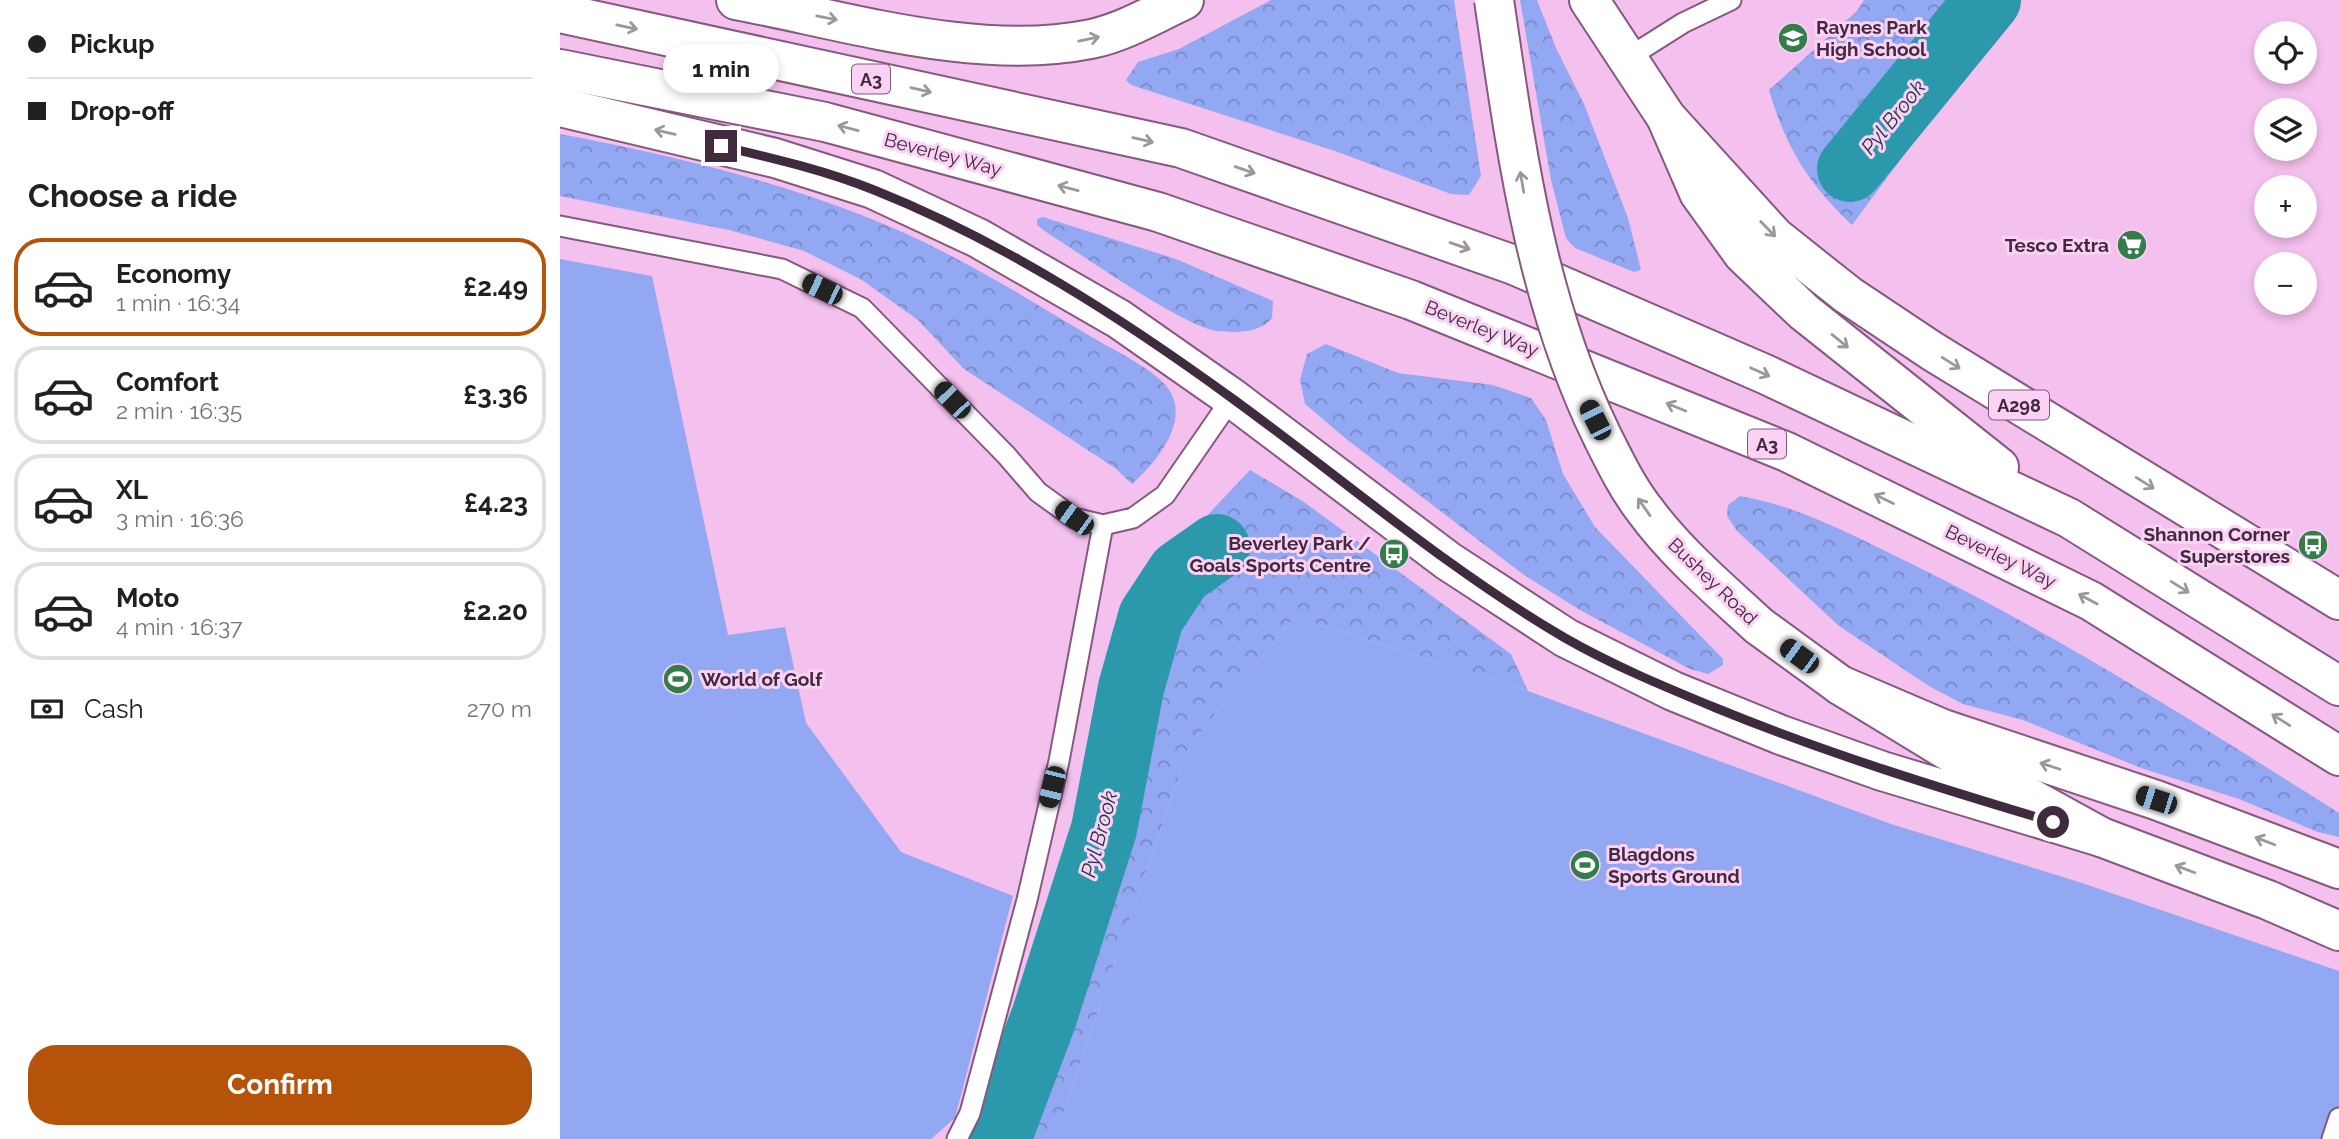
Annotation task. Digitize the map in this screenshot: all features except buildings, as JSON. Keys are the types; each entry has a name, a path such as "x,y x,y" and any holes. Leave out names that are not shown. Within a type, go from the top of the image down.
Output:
{"main road":[{"path":"736,0 936,38 1021,46 1093,39 1130,26 1184,0"},
{"name":"Bushey Road","path":"1494,0 1533,239 1561,336 1586,403 1643,508 1685,558 1759,626 1840,685 1981,771 2101,837"},
{"name":"A298","path":"1589,0 1666,117 1776,237 1848,295 1932,351 2339,600"},
{"name":"A3","path":"560,13 1181,148 1514,265 1767,375 2069,518 2339,686"},
{"name":"Beverley Way","path":"560,69 825,122 1118,201 1411,300 1787,452 2091,601 2339,756"},
{"path":"560,107 775,158 873,189 978,238 1119,319 1232,398 1448,561 1566,638 1673,691 1781,735 1882,771 2101,837 2268,900 2339,931"},
{"name":"A298","path":"1666,117 1699,193 1744,254 1804,312 1965,441 2069,518"},
{"path":"1840,685 1943,729 2156,800 2339,869"}],"lane":[{"path":"1626,59 1683,23 1731,0"},
{"path":"560,226 782,269 862,308 1006,455 1038,492 1074,518 1104,525 1133,518 1165,495 1232,398"},
{"path":"957,1139 970,1113 1027,900 1059,761 1104,525"},
{"path":"2332,1139 2339,1118"}],"green space":[{"path":"1271,0 1454,0 1481,176 1469,195 1451,194 1335,151 1131,85 1126,80 1138,62 1179,49"},
{"path":"1520,0 1537,0 1556,48 1584,104 1628,218 1641,270 1634,272 1575,248 1566,238 1551,180"},
{"path":"1864,0 2019,0 1852,225 1836,210 1800,164 1783,130 1769,90 1858,10"},
{"path":"560,134 745,176 836,206 924,242 1008,287 1157,377 1171,393 1175,405 1175,418 1166,443 1132,484 1115,468 964,369 918,320 862,280 804,251 729,230 560,196"},
{"path":"1043,217 1176,259 1273,301 1272,318 1261,327 1232,332 1217,331 1180,317 1046,232 1037,225 1037,219"},
{"name":"World of Golf","path":"560,259 652,276 728,635 785,627 806,723 901,852 1013,896 955,1118 931,1139 560,1139"},
{"path":"1326,344 1398,373 1493,385 1531,398 1546,420 1563,474 1595,527 1723,659 1723,665 1708,674 1690,669 1580,610 1524,575 1345,438 1305,404 1300,380 1307,354"},
{"path":"1250,470 1304,502 1511,654 1528,691 1295,617 1190,745 1054,1139 995,1139 1048,987 1138,589"},
{"path":"1740,496 1785,507 1850,534 2022,621 2182,715 2339,813 2339,837 2318,832 2239,799 2141,768 2023,720 1963,704 1929,686 1839,626 1737,531 1727,516 1728,505"},
{"name":"Blagdons Sports Ground","path":"1295,617 1528,691 1891,824 2079,882 2339,971 2339,1139 1054,1139 1190,745"}],"waterway":[{"name":"Pyl Brook","path":"1850,169 1988,0"},
{"name":"Pyl Brook","path":"998,1139 1044,1017 1104,829 1131,688 1151,617 1180,573 1217,547"}],"place":[{"name":"Raynes Park High School","path":"1793,38"},
{"name":"Tesco Extra","path":"2132,245"},
{"name":"Shannon Corner Superstores","path":"2313,545"},
{"name":"Beverley Park / Goals Sports Centre","path":"1394,554"},
{"name":"World of Golf","path":"678,679"},
{"name":"Blagdons Sports Ground","path":"1585,865"}],"route":[{"path":"721,146 775,158 873,189 978,238 1119,319 1232,398 1448,561 1566,638 1673,691 1781,735 1882,771 2053,822"}]}
